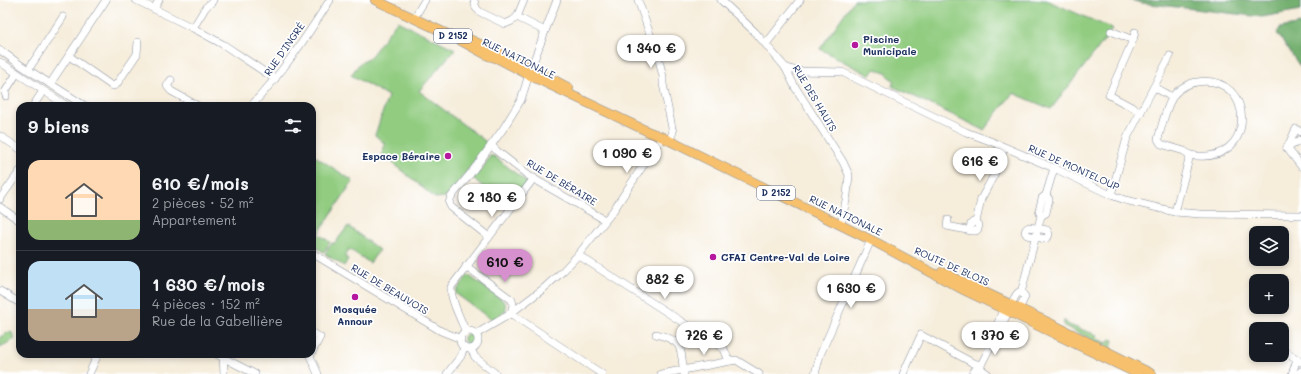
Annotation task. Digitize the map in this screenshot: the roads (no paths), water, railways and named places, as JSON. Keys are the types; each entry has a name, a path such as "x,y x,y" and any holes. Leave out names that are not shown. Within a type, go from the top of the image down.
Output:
{"main road":[{"name":"RUE NATIONALE","path":"375,0 415,16 458,38 480,52 530,72 898,254"},
{"name":"RUE NATIONALE","path":"390,0 415,16"},
{"name":"ROUTE DE BLOIS","path":"898,254 964,290 1011,309 1136,371 1152,374"}],"street":[{"path":"50,84 106,0"},
{"path":"136,0 194,28 230,49 275,79"},
{"path":"154,9 159,0"},
{"path":"194,28 206,7 212,3 213,0"},
{"name":"RUE D'INGRÉ","path":"255,102 275,79 298,49 330,0"},
{"path":"415,16 425,0"},
{"path":"474,0 476,8 480,12 505,24 517,17 524,0"},
{"path":"489,237 454,210 449,203 451,197 471,173 503,129 521,100 530,72 558,0"},
{"path":"476,334 507,316 543,289 563,271 578,255 613,211 662,137 673,132 659,60 638,0"},
{"name":"RUE DES HAUTS","path":"721,0 755,32 785,67 795,87 843,162 849,175 841,225"},
{"path":"766,44 800,0"},
{"path":"28,70 63,17"},
{"path":"517,17 546,31"},
{"path":"1111,31 1133,40"},
{"path":"1135,32 1109,96 1141,112"},
{"path":"69,56 112,86 116,85 138,54 138,42"},
{"path":"0,50 28,70 79,102"},
{"path":"1111,195 1127,138 1170,56"},
{"path":"0,62 59,102"},
{"name":"RUE DE MONTELOUP","path":"785,67 799,71 842,72 966,132 1054,168 1111,195 1175,212 1200,214 1301,215"},
{"path":"6,96 5,92 17,73"},
{"path":"171,80 167,86 171,91 191,102"},
{"path":"1206,80 1214,82 1229,90 1236,97 1240,105 1242,128 1230,147 1220,154 1204,156 1190,155 1184,151 1161,144 1158,138 1172,97 1183,88 1194,82 1206,80"},
{"path":"1154,87 1172,97"},
{"path":"36,102 43,91"},
{"path":"1287,148 1296,129 1301,132"},
{"path":"0,136 16,146"},
{"path":"1287,148 1301,140"},
{"name":"RUE DE BÉRAIRE","path":"491,145 498,152 534,178 606,220"},
{"path":"948,220 947,226 972,231 970,228 971,224 976,222 981,199 994,176 1004,148"},
{"path":"1287,148 1301,166"},
{"path":"1175,212 1190,155"},
{"path":"972,374 975,370 981,367 993,340 994,331 1011,309 1025,299 1021,293 1041,216 1046,213 1049,199 1046,195 1054,168"},
{"path":"0,199 16,177"},
{"path":"466,332 451,291 453,284 534,178"},
{"path":"0,207 16,218"},
{"path":"1029,227 1047,230 1049,234 1045,239 1036,237 1027,235 1025,232 1026,229 1029,227"},
{"path":"815,374 820,355 871,240"},
{"name":"RUE DE BEAUVOIS","path":"316,255 441,332 461,339"},
{"path":"578,255 724,349 729,361"},
{"path":"466,266 512,300 513,305 510,313"},
{"path":"0,291 16,301"},
{"path":"510,313 602,374"},
{"path":"447,374 468,348 477,344 478,338 476,334 471,331 462,335 461,343 468,348 475,357 496,374"},
{"path":"656,334 669,337 676,342 680,348 684,372"},
{"path":"316,335 320,337 316,345"},
{"path":"903,374 921,336 981,367 988,374"},
{"path":"1289,353 1299,361 1292,374"},
{"path":"89,374 96,358"},
{"path":"221,358 224,374"},
{"path":"227,358 256,374"},
{"path":"311,358 318,374"},
{"path":"661,374 684,372 736,360 759,374"},
{"path":"1298,374 1301,371"}],"place":[{"name":"Piscine Municipale","path":"855,45"},
{"name":"Espace Béraire","path":"448,156"},
{"name":"CFAI Centre-Val de Loire","path":"713,257"},
{"name":"Mosquée Annour","path":"355,297"}]}
